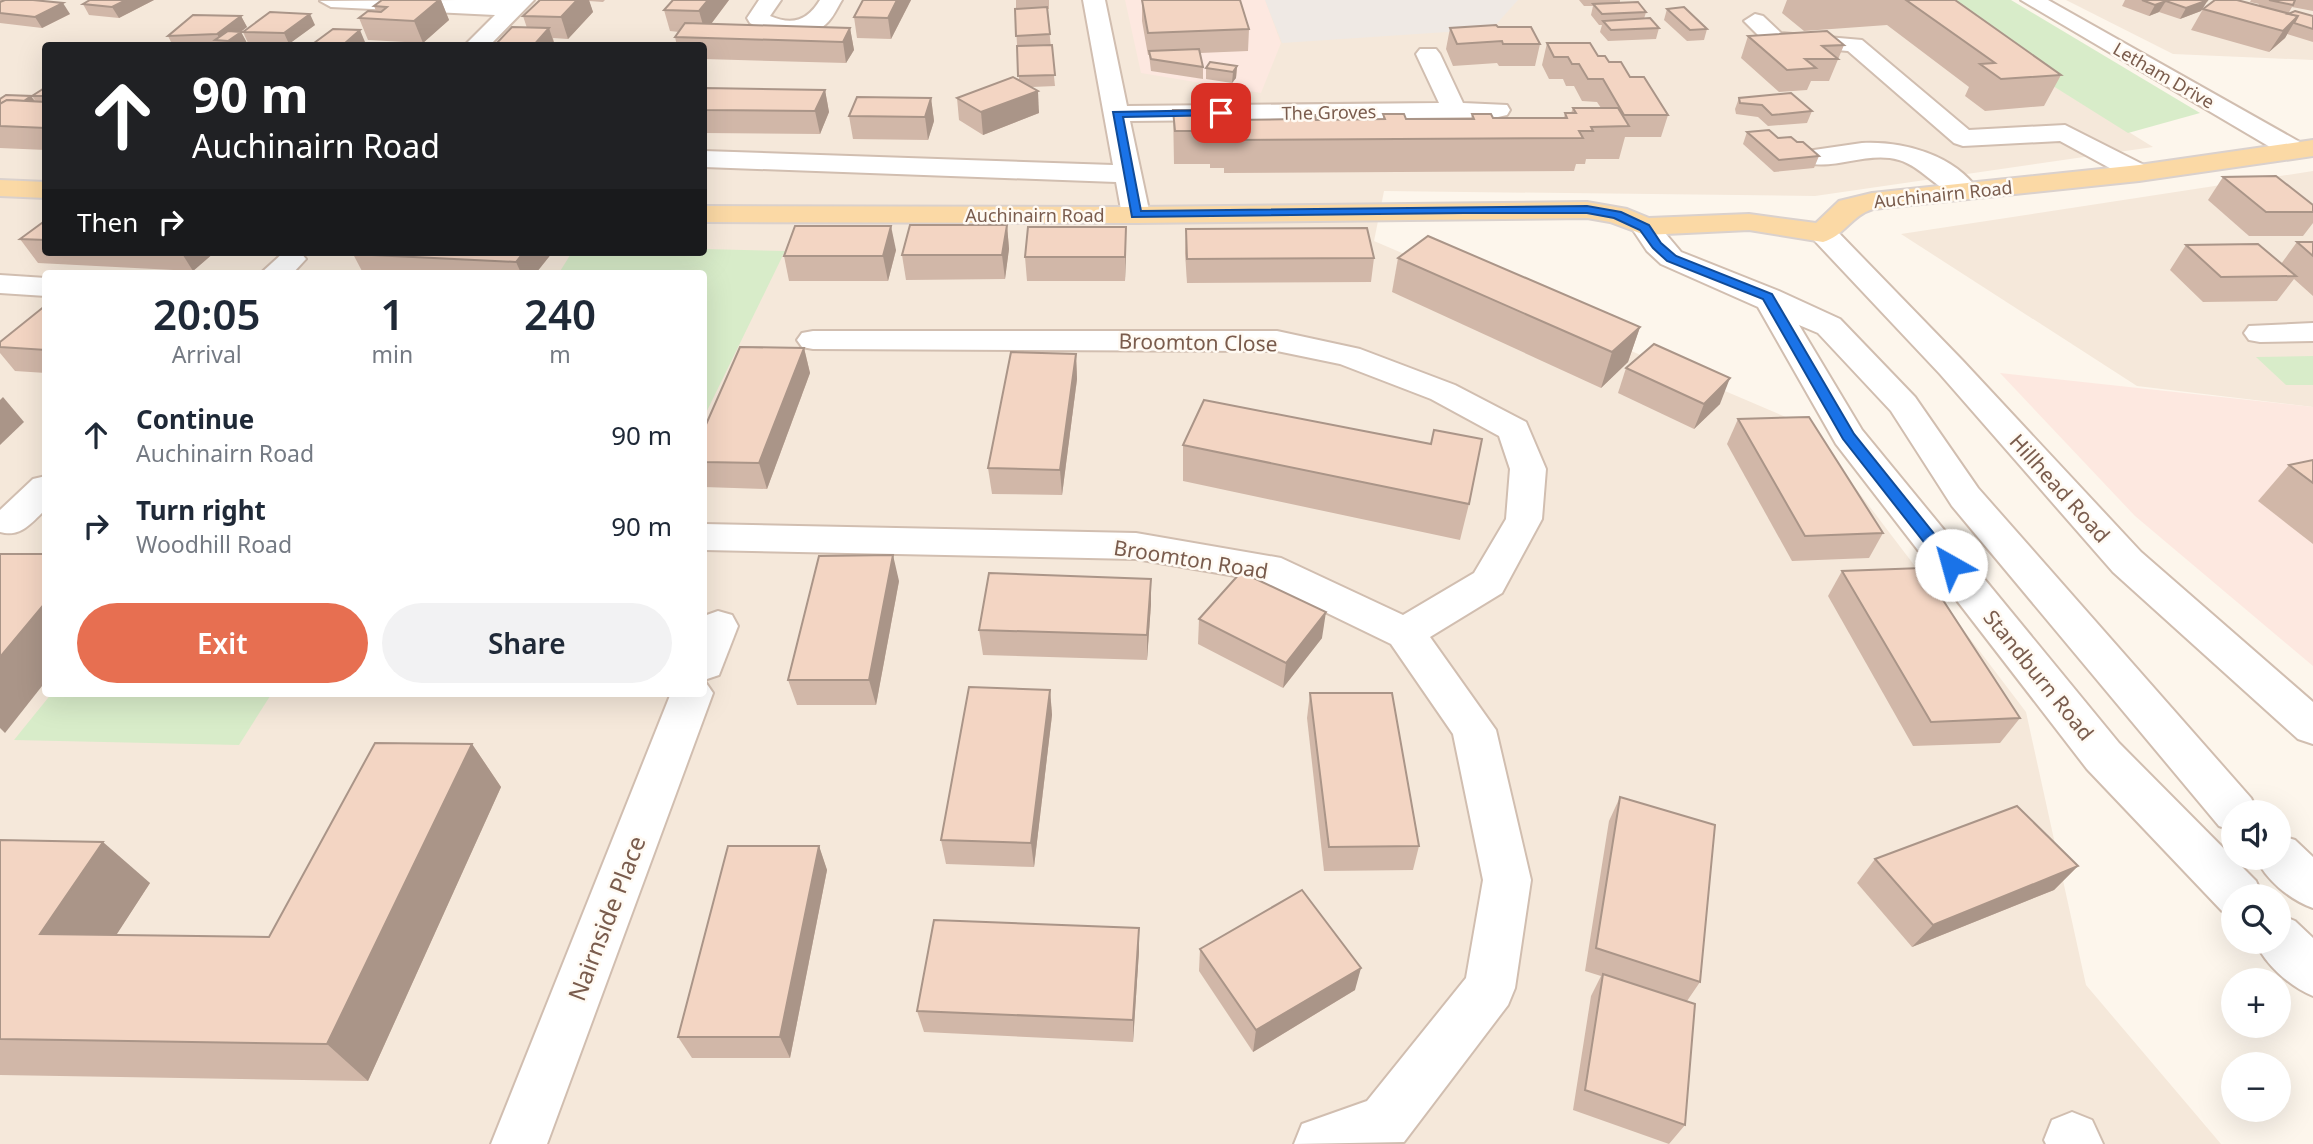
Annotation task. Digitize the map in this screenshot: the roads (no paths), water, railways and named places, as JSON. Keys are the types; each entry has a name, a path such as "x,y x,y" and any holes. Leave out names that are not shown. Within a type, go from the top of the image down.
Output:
{"main road":[{"name":"Auchinairn Road","path":"707,214 1136,215 1587,210 1617,215 1645,227 1749,222 1823,233 1849,207 1872,201 2139,173 2305,149"},
{"path":"0,188 42,190"}],"street":[{"path":"769,0 758,18 771,27 796,27 817,20 831,0"},
{"path":"1094,0 1136,215"},
{"name":"Letham Drive","path":"2032,0 2305,149"},
{"path":"331,1 518,5"},
{"path":"479,42 518,5"},
{"path":"1755,21 1775,39 1854,45 1963,138 2065,133 2139,173"},
{"path":"1428,54 1454,110"},
{"name":"The Groves","path":"1117,114 1498,110"},
{"path":"1816,157 1885,148 1934,164 1965,191"},
{"path":"707,159 1130,174"},
{"path":"1645,227 1657,245 1671,258 1768,297 1829,326 1903,404 1965,497 2225,800"},
{"name":"Hillhead Road","path":"1823,233 1951,367 2127,562 2313,727"},
{"path":"0,284 42,287"},
{"name":"Standburn Road","path":"1768,297 1848,436 2103,756 2227,884"},
{"path":"2260,333 2313,332"},
{"name":"Broomton Close","path":"813,340 1277,341 1349,356 1443,392 1514,430 1528,469 1524,519 1488,583 1405,633"},
{"path":"18,522 42,493"},
{"name":"Broomton Road","path":"707,537 1136,546 1267,568 1405,633 1474,730 1507,880 1490,988 1393,1134"},
{"path":"707,656 718,626"},
{"name":"Nairnside Place","path":"519,1144 690,697"},
{"path":"2291,867 2313,887"},
{"path":"2291,950 2313,972"},
{"path":"1322,1144 1393,1134"}]}
